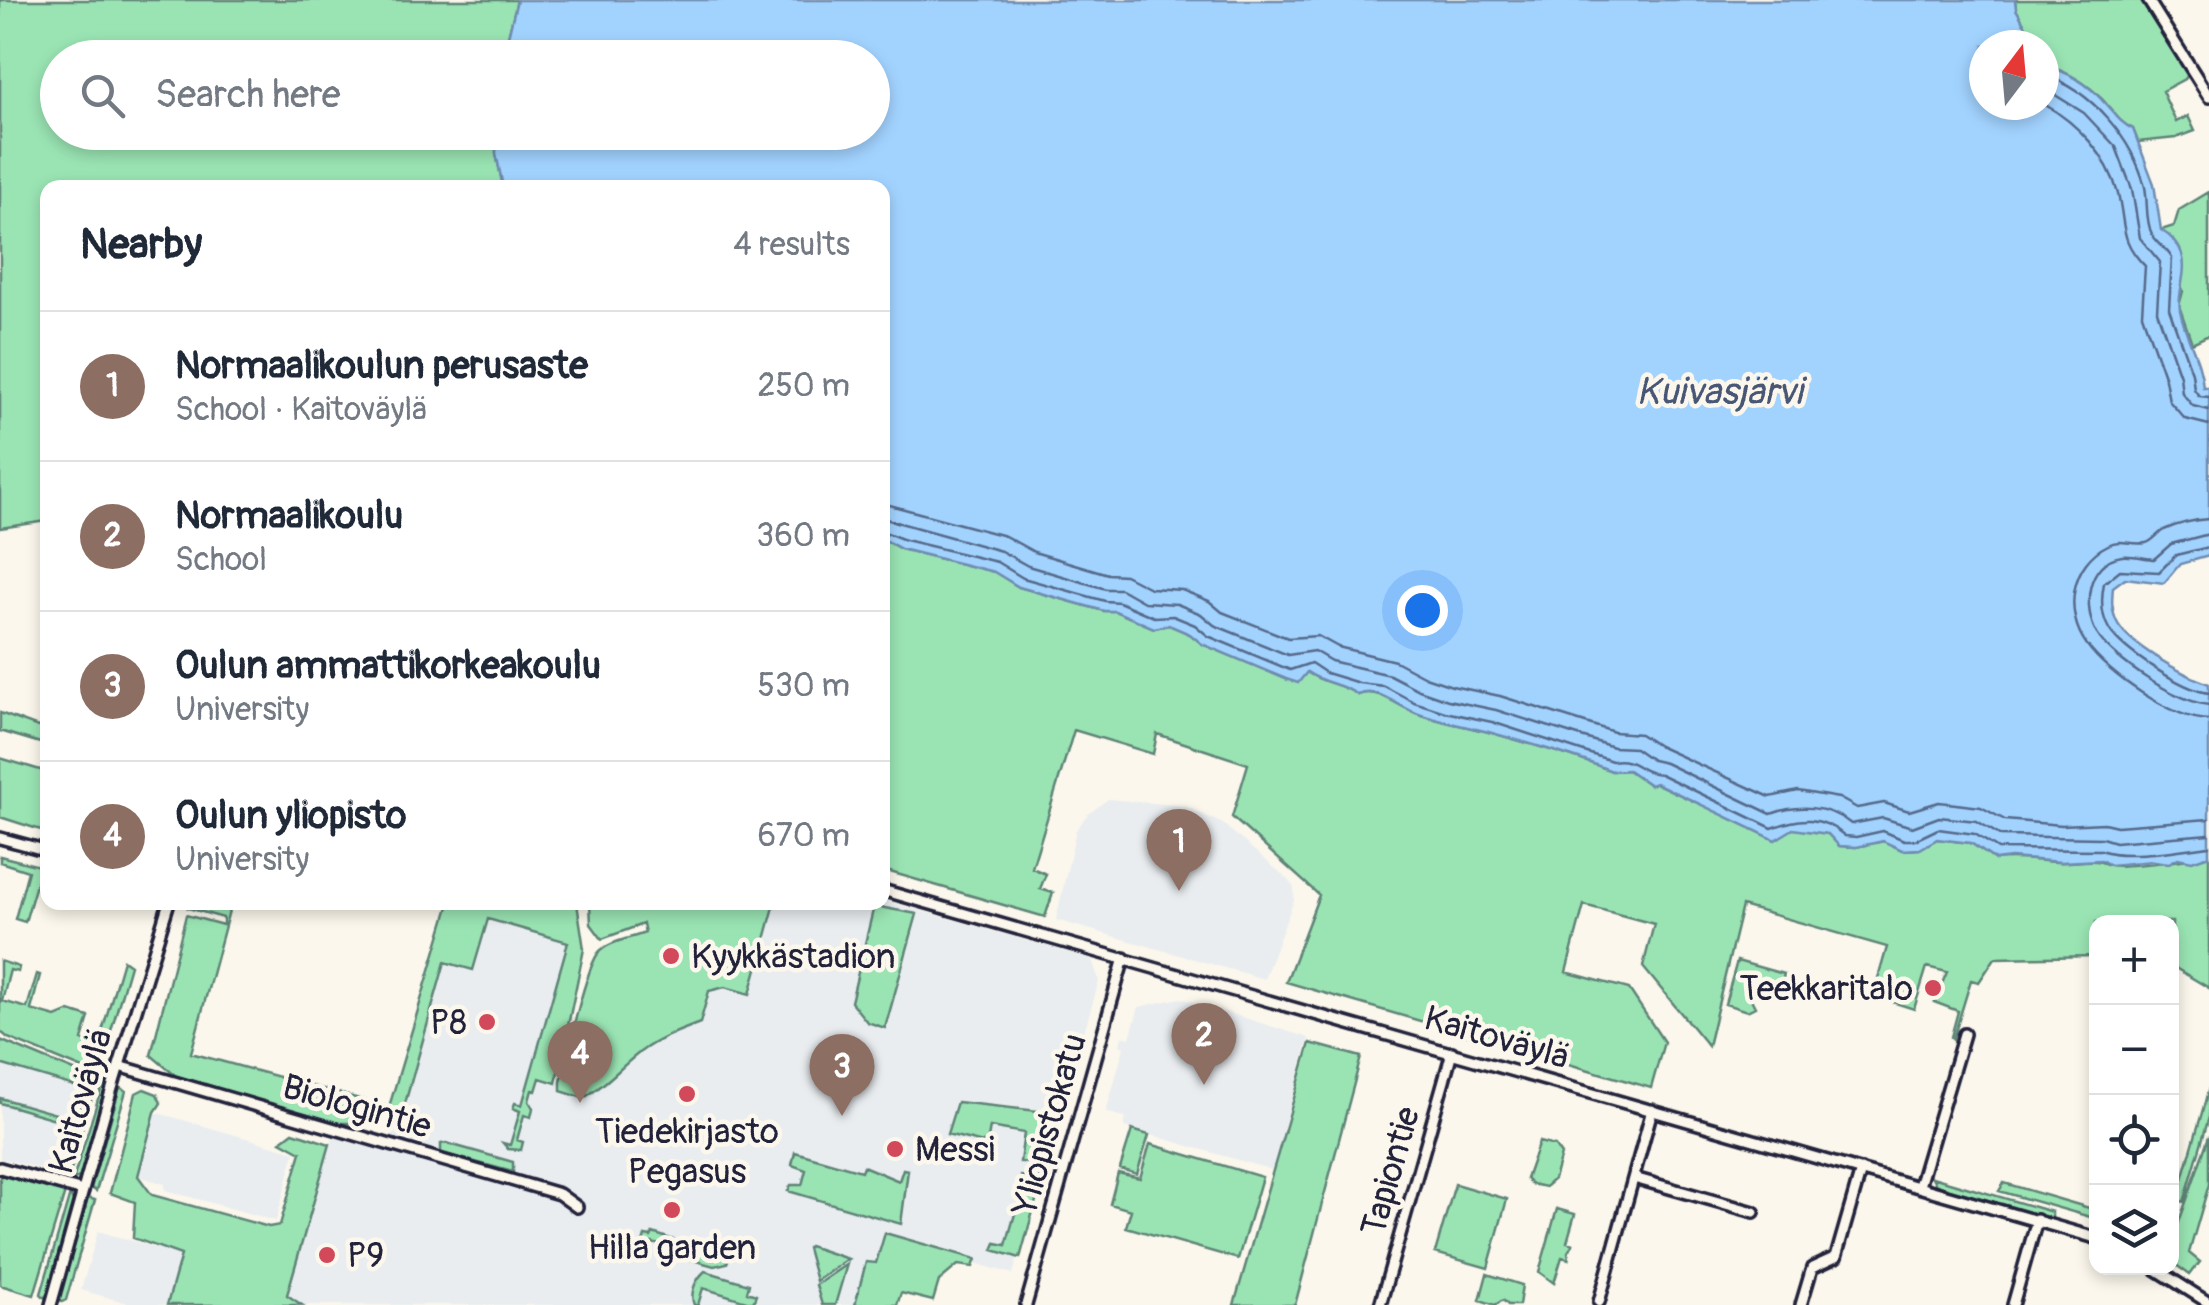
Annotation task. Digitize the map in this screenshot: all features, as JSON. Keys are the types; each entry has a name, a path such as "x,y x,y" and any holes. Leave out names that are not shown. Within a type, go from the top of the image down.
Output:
{"street":[{"path":"2148,0 2209,97"},
{"path":"0,838 40,850"},
{"name":"Kaitoväylä","path":"890,892 2089,1236"},
{"name":"Kaitoväylä","path":"50,1305 164,910"},
{"name":"Yliopistokatu","path":"1026,1305 1124,958"},
{"path":"1920,1186 1964,1034"},
{"name":"Tapiontie","path":"1380,1305 1452,1052"},
{"name":"Biologintie","path":"119,1066 560,1194 577,1207"},
{"path":"1599,1302 1652,1110"},
{"path":"0,1168 83,1191"},
{"path":"1801,1305 1812,1268 1836,1257 1860,1170"},
{"path":"1634,1178 1754,1212"},
{"path":"2013,1305 2036,1220"},
{"path":"2165,1275 2209,1303"}],"shaded area":[{"path":"1108,799 1185,806 1223,824 1289,880 1294,900 1264,979 1056,920 1076,830 1087,815"},
{"path":"890,902 1092,959 1099,981 1013,1274 896,1241 878,1305 302,1305 287,1295 337,1123 389,1137 395,1133 446,962 488,919 568,942 530,1075 561,1082 561,1091 594,1092 663,1037 699,1023 709,991 725,987 750,994 773,910 890,910"},
{"path":"1181,998 1309,1038 1272,1170 1124,1127 1126,1118 1106,1112 1124,1047 1120,1045 1122,1036 1130,1038 1139,1007"},
{"path":"0,1064 90,1091 62,1175 4,1159 0,1173"},
{"path":"155,1112 295,1152 276,1221 165,1190 165,1184 138,1176"},
{"path":"98,1231 181,1255 167,1305 135,1305 81,1290"}],"green space":[{"path":"0,0 517,0 507,40 40,40 40,150 496,150 502,180 40,180 40,522 0,528"},
{"path":"2015,0 2141,0 2189,71 2186,78 2162,91 2176,122 2188,116 2195,131 2176,138 2138,142 2133,129 2090,88 2059,71 2059,30 2028,30"},
{"path":"2209,192 2209,335 2192,343 2179,306 2183,291 2161,230 2174,226 2179,210"},
{"path":"890,543 995,572 1019,587 1115,611 1154,628 1169,625 1202,644 1286,679 1298,682 1307,672 1358,695 1380,695 1425,716 1538,746 1612,771 1628,770 1650,785 1655,783 1698,803 1828,834 1840,846 1884,841 1902,850 1919,849 1937,839 1971,843 1995,860 2096,861 2118,866 2209,855 2209,988 2179,970 2179,915 2089,915 2089,956 1995,958 1979,982 1971,980 1953,1039 1958,1011 1934,1002 1947,972 1927,967 1914,1009 1873,996 1887,947 1742,906 1708,1046 1643,967 1654,924 1584,905 1566,972 1629,989 1664,1042 1651,1088 1286,982 1319,895 1232,817 1248,764 1157,734 1153,754 1074,730 1032,868 1046,874 1040,889 1053,893 1045,917 890,872"},
{"path":"0,713 40,726 40,743 0,731"},
{"path":"0,758 40,770 40,830 0,817"},
{"path":"0,856 40,866 25,922 15,919 28,871 0,862"},
{"path":"195,910 229,910 191,1053 389,1107 448,910 578,910 584,949 556,1083 540,1078 536,1091 532,1090 531,1117 524,1115 517,1140 523,1142 521,1150 508,1149 503,1143 510,1145 520,1111 513,1108 515,1103 522,1105 568,942 488,919 473,970 445,962 404,1107 350,1123 337,1123 176,1076 151,1055 186,915 223,925 223,918"},
{"path":"590,910 773,910 750,994 725,987 709,991 700,1023 649,1046 583,1098 561,1091 561,1082 589,974 600,951 645,933 643,924 602,939 591,924"},
{"path":"873,910 917,914 885,1028 867,1022 851,1002"},
{"path":"123,960 130,965 99,1072 8,1038 0,1031 0,961 19,967 18,972 10,970 2,1001 27,1008 37,974 40,975 31,1010 56,1017 70,1011 89,1017 82,1040 98,1045"},
{"path":"1737,961 1784,974 1781,985 1750,997 1755,1007 1747,1011 1725,1004"},
{"path":"0,1040 96,1080 87,1117 77,1116 88,1090 0,1064"},
{"path":"1310,1043 1361,1057 1295,1305 1234,1305"},
{"path":"103,1083 109,1084 82,1176 73,1180"},
{"path":"120,1087 126,1091 96,1191 91,1188"},
{"path":"2209,1088 2209,1117 2184,1202 2179,1201"},
{"path":"144,1089 157,1094 161,1103 155,1112 138,1176 152,1195 269,1227 280,1225 301,1152 281,1141 293,1132 330,1144 287,1295 302,1305 167,1305 181,1255 133,1238 135,1202 110,1193 136,1093"},
{"path":"0,1098 84,1122 69,1178 42,1172 47,1165 64,1169 69,1152 61,1149 64,1139 72,1141 76,1125 0,1103"},
{"path":"957,1102 1056,1113 1044,1165 1020,1162 1024,1133 990,1127 987,1144 947,1134"},
{"path":"1132,1130 1149,1135 1137,1174 1120,1169"},
{"path":"2209,1136 2209,1184 2189,1253 2200,1262 2190,1275 2179,1267 2179,1222"},
{"path":"1539,1142 1555,1146 1561,1155 1554,1179 1545,1187 1526,1179"},
{"path":"441,1144 513,1162 513,1172 441,1153"},
{"path":"1150,1144 1262,1177 1238,1259 1126,1227 1131,1210 1110,1204 1118,1173 1140,1178"},
{"path":"795,1152 861,1171 863,1166 899,1181 903,1169 908,1170 901,1224 788,1191 791,1185 802,1185 806,1170 792,1165"},
{"path":"0,1173 65,1192 34,1295 0,1285"},
{"path":"1020,1176 1042,1179 1020,1258 993,1250 996,1243 1006,1245 1025,1179"},
{"path":"1932,1177 2052,1212 2052,1219 1936,1185"},
{"path":"2004,1183 2089,1208 2089,1217 1999,1191"},
{"path":"1455,1184 1507,1199 1488,1268 1435,1253"},
{"path":"70,1194 74,1204 46,1299 41,1294"},
{"path":"88,1198 95,1200 66,1300 58,1301"},
{"path":"1557,1209 1575,1214 1567,1242 1573,1244 1569,1259 1562,1257 1554,1283 1539,1272"},
{"path":"653,1233 717,1255 722,1244 733,1247 727,1263 714,1266 664,1252 664,1246 652,1243 649,1252 641,1250 645,1236 651,1237"},
{"path":"885,1233 976,1259 973,1267 958,1265 939,1281 933,1301 901,1293 897,1305 855,1305 866,1262 876,1263"},
{"path":"809,1246 848,1259 816,1281"},
{"path":"847,1264 835,1305 822,1305 816,1285"},
{"path":"705,1271 749,1284 747,1292 756,1295 753,1303 703,1288 698,1305 694,1305 694,1286"},
{"path":"1487,1274 1522,1285 1519,1305 1508,1305 1503,1300 1495,1305 1480,1300"}],"water":[{"name":"Kuivasjärvi","path":"517,0 2015,0 2028,30 1969,30 1969,120 2059,120 2059,71 2068,74 2090,88 2133,129 2154,184 2161,230 2182,254 2180,310 2203,387 2209,387 2209,556 2180,564 2164,583 2125,578 2113,587 2112,604 2116,620 2131,639 2171,666 2209,684 2209,855 2192,861 2178,858 2169,863 2110,865 2101,860 1995,860 1971,843 1937,839 1920,849 1902,850 1883,841 1839,846 1828,834 1793,829 1775,840 1656,783 1650,785 1628,770 1612,771 1538,746 1425,716 1380,695 1358,695 1307,672 1298,683 1202,644 1169,625 1154,628 1115,611 1019,587 994,572 890,543 890,180 502,180 496,153 890,150 890,40 507,40"}],"place":[{"name":"Normaalikoulun perusaste","path":"1179,891"},
{"name":"Kyykkästadion","path":"671,956"},
{"name":"Teekkaritalo","path":"1933,988"},
{"name":"P8","path":"487,1022"},
{"name":"Normaalikoulu","path":"1204,1085"},
{"name":"Tiedekirjasto Pegasus","path":"687,1094"},
{"name":"Oulun yliopisto","path":"580,1103"},
{"name":"Oulun ammattikorkeakoulu","path":"842,1116"},
{"name":"Messi","path":"895,1149"},
{"name":"Hilla garden","path":"672,1210"},
{"name":"P9","path":"327,1255"}]}
